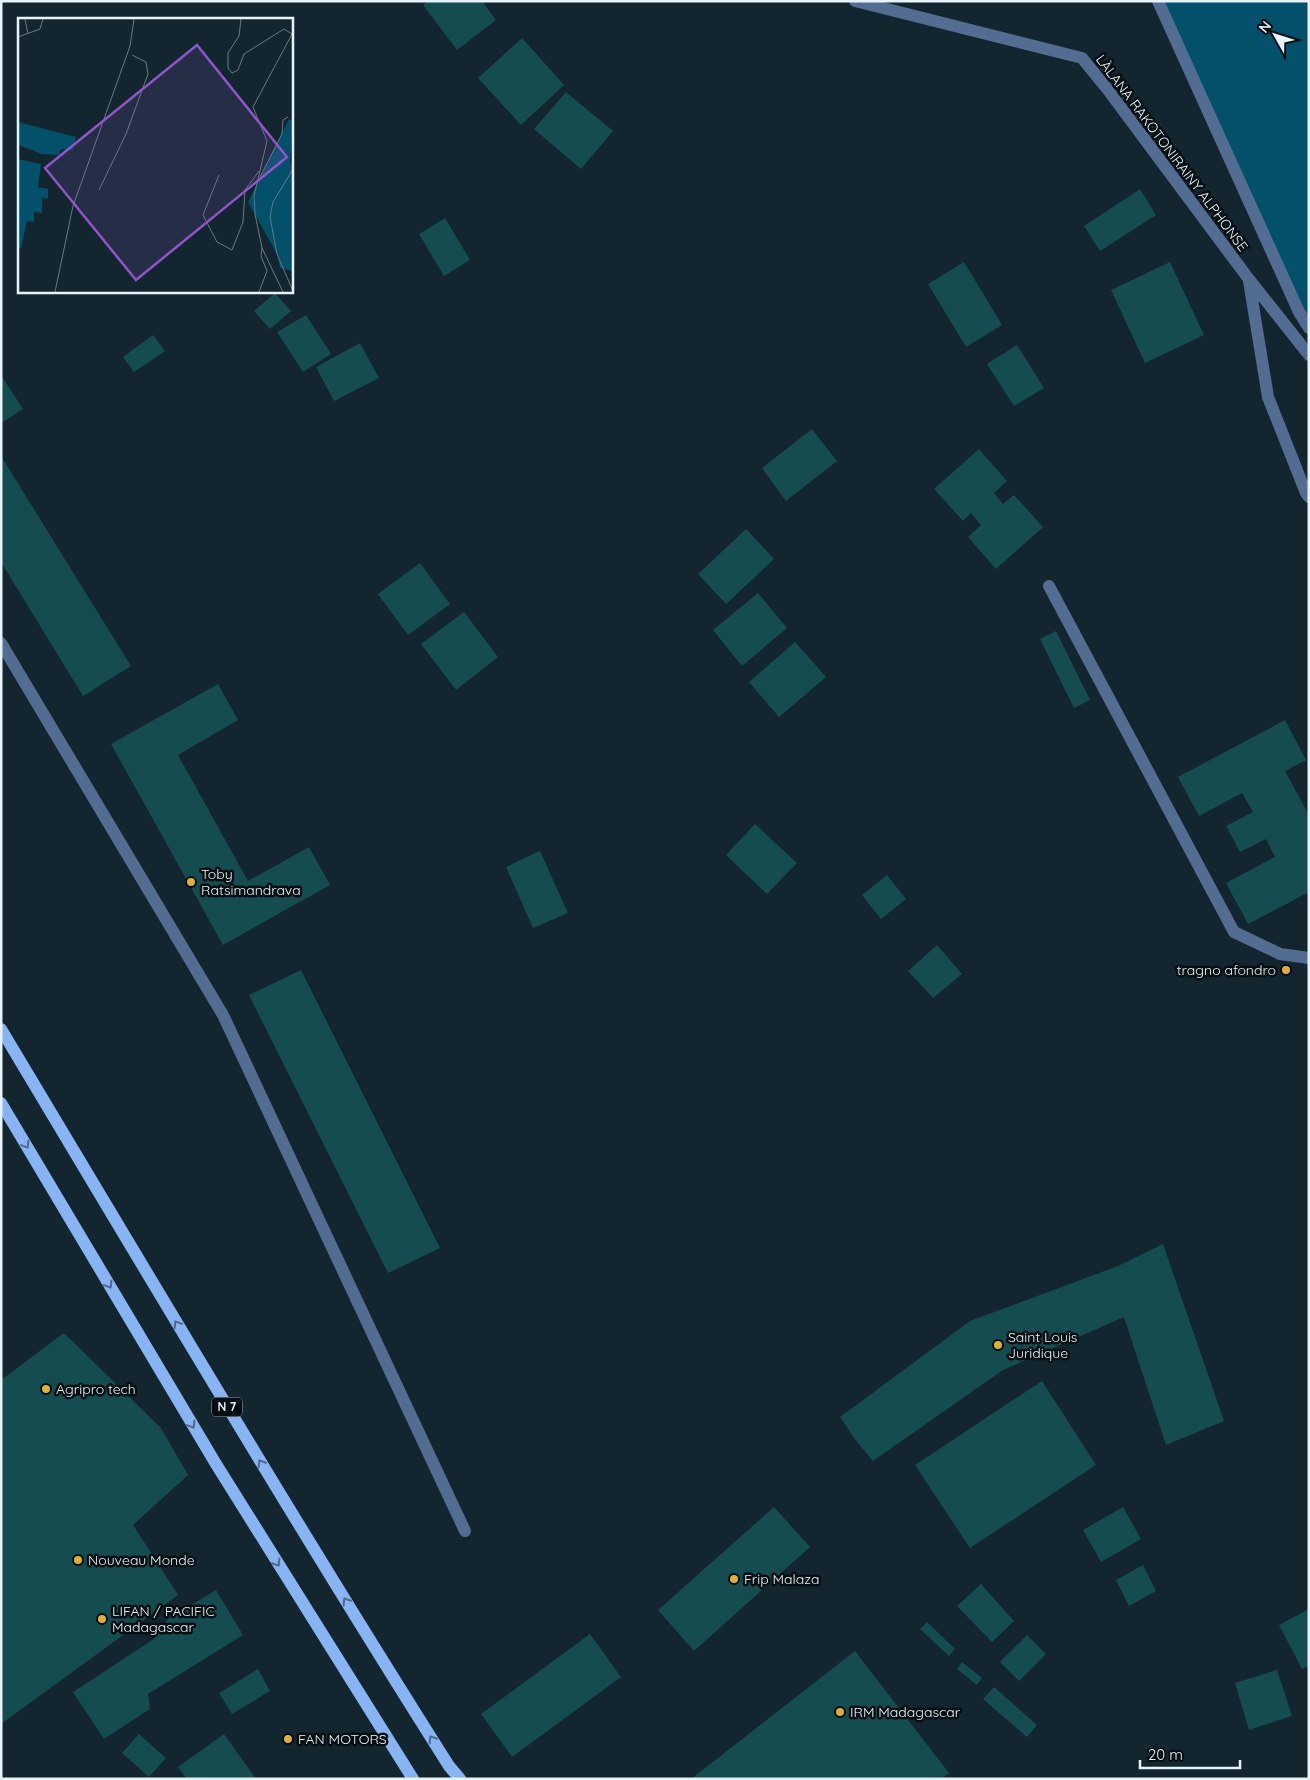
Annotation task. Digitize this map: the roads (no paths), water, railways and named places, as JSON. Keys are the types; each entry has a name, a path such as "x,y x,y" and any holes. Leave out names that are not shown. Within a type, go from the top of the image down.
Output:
{"main road":[{"name":"N 7","path":"1,1029 252,1448 449,1766 460,1779"},
{"path":"1,1104 216,1464 413,1779"}],"street":[{"name":"LÀLANA RAKOTONIRAINY ALPHONSE","path":"855,1 1082,58 1248,278 1309,355"},
{"path":"1158,1 1291,294 1309,328"},
{"path":"1248,278 1268,397 1309,497"},
{"path":"1049,586 1234,932 1280,954 1309,958"},
{"path":"1,643 223,1015 465,1531"}],"place":[{"name":"Toby Ratsimandrava","path":"191,882"},
{"name":"tragno afondro","path":"1286,970"},
{"name":"Saint Louis Juridique","path":"998,1345"},
{"name":"Agripro tech","path":"46,1389"},
{"name":"Nouveau Monde","path":"78,1560"},
{"name":"Frip Malaza","path":"734,1579"},
{"name":"LIFAN / PACIFIC Madagascar","path":"102,1619"},
{"name":"IRM Madagascar","path":"840,1712"},
{"name":"FAN MOTORS","path":"288,1739"}]}
